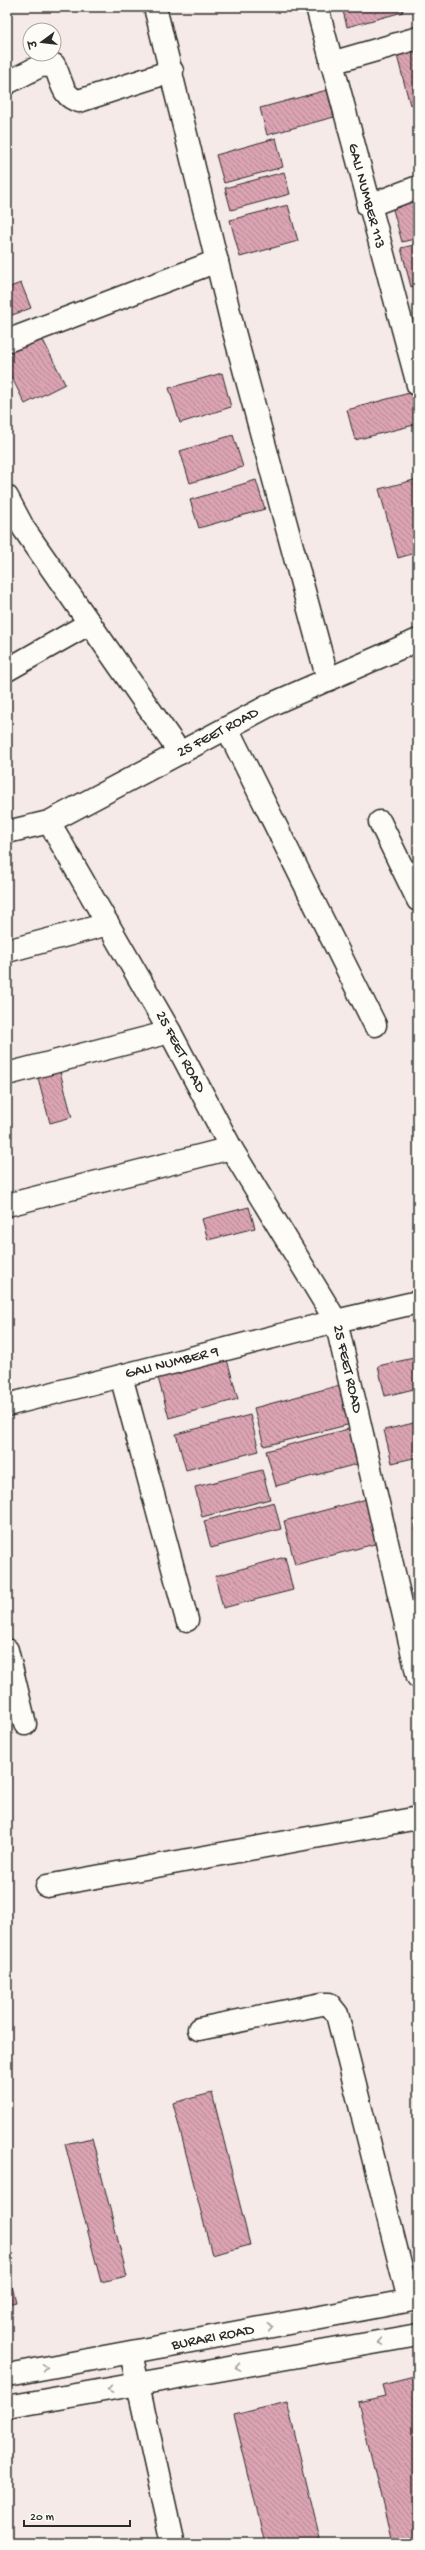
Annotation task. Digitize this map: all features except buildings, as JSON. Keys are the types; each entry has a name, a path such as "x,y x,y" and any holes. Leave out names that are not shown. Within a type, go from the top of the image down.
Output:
{"street":[{"path":"156,7 217,261 328,680"},
{"name":"GALI NUMBER 113","path":"316,7 368,206 418,385"},
{"path":"331,63 418,38"},
{"path":"7,82 40,66 54,65 66,94 71,99 79,101 172,71"},
{"path":"368,206 418,187"},
{"path":"7,341 217,261"},
{"path":"7,496 24,529 180,753"},
{"path":"7,670 90,623"},
{"name":"25 FEET ROAD","path":"418,640 272,704 49,822 170,1032 231,1148 336,1321 418,1677"},
{"path":"227,728 375,1025"},
{"path":"7,832 49,822"},
{"path":"380,822 418,900"},
{"path":"7,951 108,924"},
{"path":"7,1074 170,1032"},
{"path":"7,1205 231,1148"},
{"name":"GALI NUMBER 9","path":"7,1405 336,1321 418,1302"},
{"path":"121,1376 187,1620"},
{"path":"7,1650 25,1724"},
{"path":"47,1886 418,1818"},
{"path":"199,2029 322,2004 329,2004 333,2007 413,2299"},
{"name":"BURARI ROAD","path":"7,2375 413,2299"},
{"path":"7,2407 418,2335"},
{"path":"131,2353 173,2543"}]}
